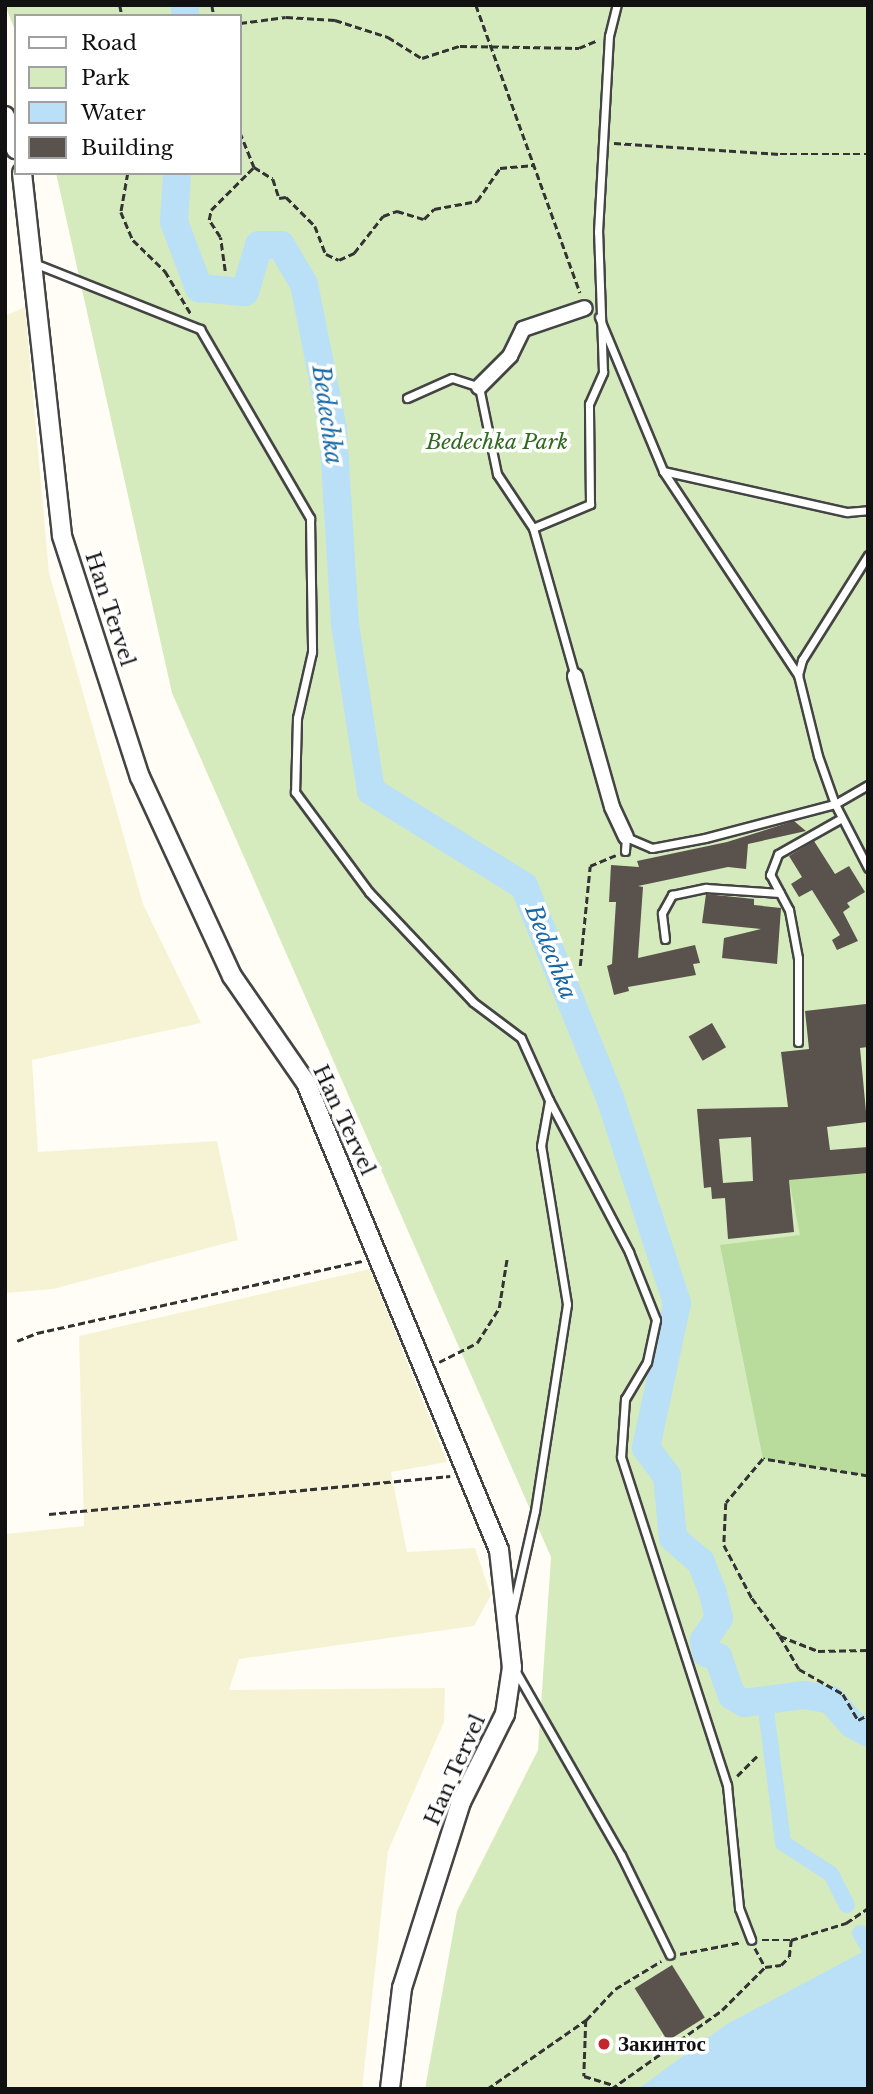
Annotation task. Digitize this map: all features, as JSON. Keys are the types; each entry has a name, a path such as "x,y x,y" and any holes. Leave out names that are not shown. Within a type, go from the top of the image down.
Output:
{"street":[{"path":"5,116 14,143"},
{"name":"Han Tervel","path":"22,175 62,536 141,777 232,976 306,1083 426,1366 499,1550 512,1667 505,1714 461,1802 402,1988 390,2089"},
{"path":"479,387 510,356 523,329 585,308"},
{"path":"575,676 625,844"}],"lane":[{"path":"533,528 590,504 589,404 603,372 598,232 609,36 617,5"},
{"path":"33,262 200,328 310,519 312,652 297,718 295,792 369,892 473,1002 522,1038 549,1100 629,1252 656,1320 647,1362 625,1399 621,1457 727,1785 739,1908 751,1940"},
{"path":"599,317 663,471 798,675 818,756 835,804 868,868"},
{"path":"407,398 452,378 479,387 498,474 533,528 575,676"},
{"path":"663,471 847,512 868,510"},
{"path":"798,675 802,660 868,555"},
{"path":"625,844 652,848 835,804 868,785"},
{"path":"799,1042 798,958 789,910 770,875 778,854 842,818"},
{"path":"665,939 662,913 672,895 706,888 780,893"},
{"path":"509,1629 535,1511 567,1304 541,1146 549,1100"},
{"path":"512,1667 621,1855 670,1955"}],"path":[{"path":"476,5 493,46 585,308"},
{"path":"242,23 286,17 335,20 388,37 422,58 460,46 579,47 609,36"},
{"path":"242,137 254,167 273,179 279,198 286,197 306,216 315,226 326,254 339,260 354,253 383,216 397,211 424,219 434,209 477,201 500,168 535,165"},
{"path":"604,143 780,154 868,154"},
{"path":"225,271 220,237 209,220 211,210 254,167"},
{"path":"128,175 121,212 133,240 165,271 200,328"},
{"path":"580,966 590,866 625,844"},
{"path":"17,1342 37,1333 380,1257"},
{"path":"426,1366 453,1358 477,1343 499,1308 507,1258"},
{"path":"858,1720 843,1694 799,1669 780,1636 752,1598 724,1545 726,1503 764,1459 868,1476"},
{"path":"49,1514 471,1475"},
{"path":"780,1636 818,1651 868,1650"},
{"path":"858,1720 868,1715"},
{"path":"858,1720 868,1720"},
{"path":"727,1785 757,1756"},
{"path":"487,2089 586,2020 615,1989 670,1955 751,1940 790,1940 846,1923 868,1909"},
{"path":"751,1940 765,1967"},
{"path":"586,2020 584,2076 612,2087 722,2010 765,1967 781,1965 789,1957 790,1940"}],"shaded area":[{"path":"25,307 49,573 143,904 201,1023 32,1060 38,1152 217,1141 238,1240 53,1289 5,1293 5,316"},
{"path":"370,1269 447,1462 391,1472 407,1552 475,1548 491,1595 474,1626 239,1659 229,1690 445,1688 444,1722 388,1851 362,2089 5,2089 5,1534 84,1526 79,1336"}],"green space":[{"name":"Bedechka Park","path":"5,5 868,5 868,2089 425,2089 457,1911 538,1750 551,1557 172,693 56,175 242,175 242,14 14,14 14,28"},
{"path":"868,1173 868,1476 763,1459 720,1245 800,1235 789,1180"}],"water":[{"path":"868,1949 868,2089 638,2089 727,2024"}],"building":[{"path":"794,821 806,831 748,844 746,869 728,867 638,886 643,887 638,958 695,945 700,963 693,964 696,975 628,987 629,991 614,995 607,966 612,964 616,902 609,902 611,865 639,867 637,861 727,842"},
{"path":"814,841 835,874 849,866 865,892 847,903 850,907 843,912 858,941 837,950 832,940 840,935 812,890 799,897 791,884 802,877 789,856"},
{"path":"706,894 754,899 754,905 781,908 777,964 722,958 724,938 761,929 702,923"},
{"path":"866,1004 868,1047 860,1048 867,1122 827,1127 830,1150 868,1147 868,1173 789,1180 794,1232 728,1239 725,1198 712,1199 711,1187 704,1188 697,1109 788,1107 781,1052 809,1049 805,1011","holes":["751,1137 753,1181 723,1183 719,1139"]},
{"path":"712,1023 726,1047 703,1061 689,1036"},
{"path":"672,1965 705,2018 668,2041 635,1988"}],"waterway":[{"name":"Bedechka","path":"185,5 185,14"},
{"name":"Bedechka","path":"177,175 174,222 199,288 245,292 259,245 281,245 304,284 333,429 345,624 371,791 524,886 610,1098 677,1303 646,1448 667,1476 673,1538 701,1562 713,1594 719,1618 704,1640 706,1653 718,1657 732,1696 744,1703 804,1695 831,1700 852,1724 868,1733"},
{"path":"765,1702 783,1843 831,1874 847,1905"},
{"path":"860,1933 868,1947"}],"place":[{"name":"Закинтос","path":"604,2044"}]}
